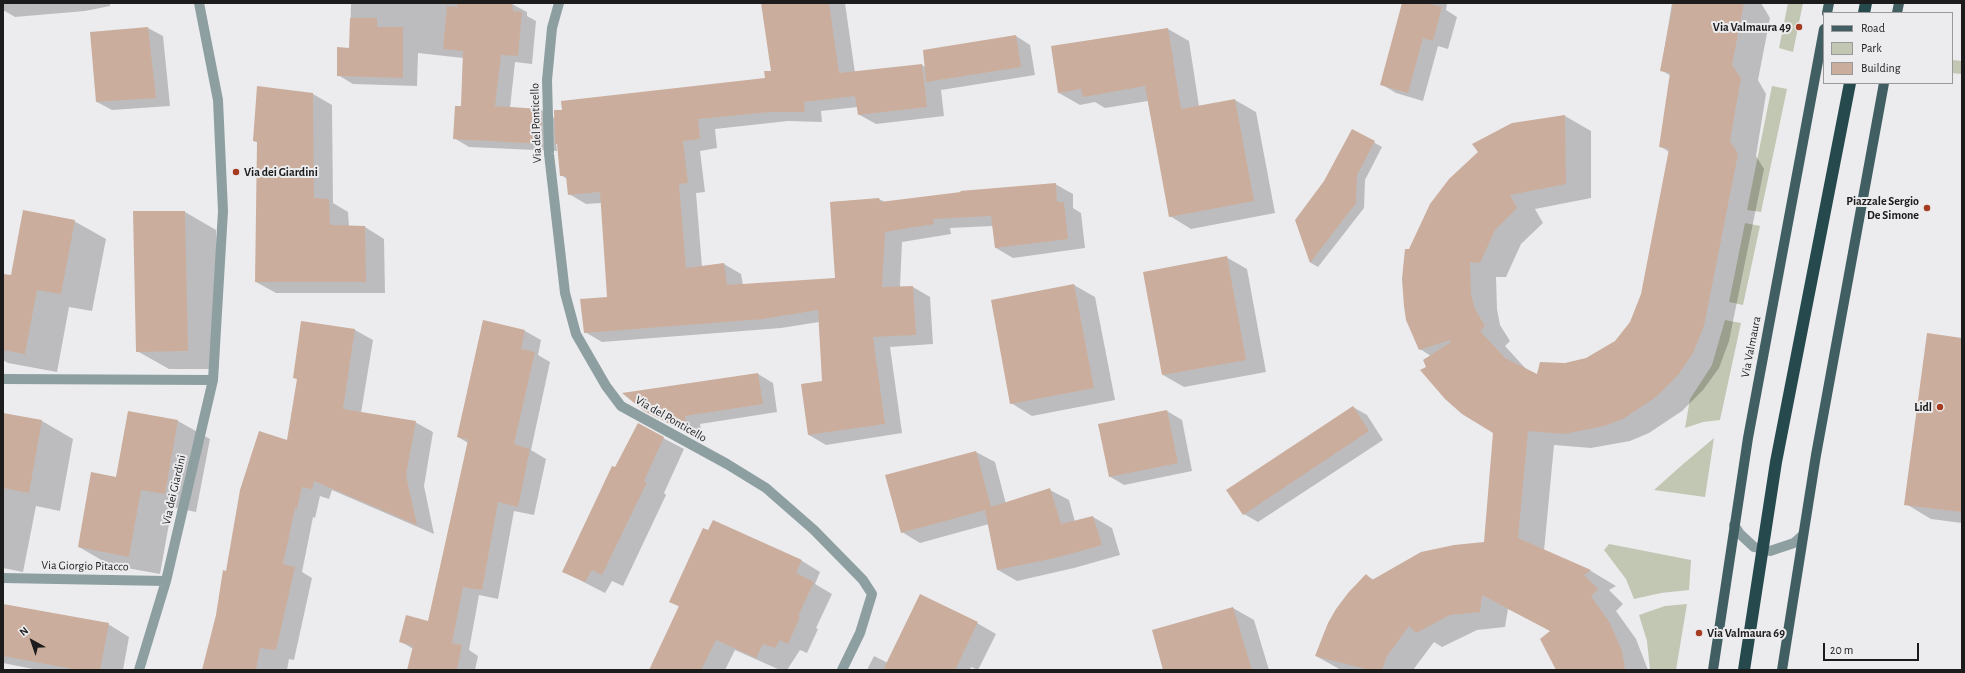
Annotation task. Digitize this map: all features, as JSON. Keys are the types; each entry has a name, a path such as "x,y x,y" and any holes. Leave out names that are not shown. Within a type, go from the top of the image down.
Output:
{"highway":[{"path":"1744,670 1776,462 1850,84"}],"main road":[{"name":"Via Valmaura","path":"1713,670 1748,438 1823,34"},
{"path":"1782,670 1816,455 1884,84"}],"street":[{"name":"Via dei Giardini","path":"139,670 166,581 213,380 223,211 218,100 198,3"},
{"name":"Via del Ponticello","path":"559,3 552,28 547,80 548,154 565,293 576,334 606,386 621,406 727,464 766,488 814,530 863,580 872,594 860,633 842,670"},
{"path":"3,379 213,380"},
{"path":"1734,525 1740,534 1754,548 1770,552 1794,543 1803,535"},
{"name":"Via Giorgio Pitacco","path":"3,578 166,581"}],"green space":[{"path":"1788,3 1803,3 1793,52 1779,48"},
{"path":"1953,60 1962,61 1962,74 1953,73"},
{"path":"1772,86 1787,89 1761,212 1747,210"},
{"path":"1745,223 1760,226 1743,305 1729,302"},
{"path":"1725,320 1741,323 1720,420 1703,422 1685,428 1690,399 1712,365"},
{"path":"1714,438 1705,497 1654,490 1682,465"},
{"path":"1609,544 1691,560 1689,590 1661,593 1634,599 1626,579 1604,550"},
{"path":"1687,604 1676,670 1650,670 1647,641 1639,615 1665,606"}],"building":[{"path":"457,3 512,3 513,11 522,12 518,56 501,55 495,106 541,109 542,144 453,139 455,106 461,106 463,51 443,49 447,6 457,7"},
{"path":"761,3 829,3 839,73 922,64 927,107 858,115 855,96 804,102 805,112 770,112 698,119 700,139 683,141 688,183 679,184 686,268 724,263 727,285 835,278 830,202 879,198 880,202 961,192 960,191 1056,183 1057,202 1064,202 1068,239 995,248 991,216 933,219 934,224 885,232 882,287 913,286 916,335 873,337 885,424 808,435 801,384 822,381 818,310 763,319 584,333 580,299 607,297 600,192 568,195 566,176 560,176 557,144 555,144 554,110 562,110 561,101 765,78 764,71 771,71"},
{"path":"1402,3 1426,3 1442,7 1433,41 1423,38 1408,93 1380,85"},
{"path":"1673,3 1744,3 1732,65 1741,78 1730,141 1738,154 1704,326 1693,353 1678,375 1656,397 1623,419 1604,426 1564,434 1528,431 1518,538 1591,570 1584,575 1598,589 1591,596 1610,623 1622,651 1625,670 1556,670 1540,639 1550,631 1482,595 1480,612 1450,615 1416,633 1409,626 1387,656 1382,670 1369,670 1315,656 1328,623 1336,609 1348,593 1366,574 1372,580 1421,552 1454,545 1484,542 1493,433 1462,414 1445,399 1420,370 1426,367 1423,360 1451,342 1450,340 1419,350 1406,320 1404,306 1402,279 1405,249 1409,249 1430,204 1449,179 1478,152 1472,144 1512,123 1565,115 1566,184 1510,195 1517,208 1495,230 1480,263 1470,262 1471,294 1475,309 1485,326 1480,331 1505,358 1537,374 1540,362 1565,363 1586,358 1615,341 1630,322 1641,294 1669,149 1659,147 1670,73 1660,71"},
{"path":"350,18 377,18 377,27 403,27 403,78 337,76 337,47 349,48"},
{"path":"148,27 156,98 96,102 90,32"},
{"path":"1168,28 1181,109 1235,99 1254,201 1169,217 1145,86 1083,97 1081,89 1058,93 1051,46"},
{"path":"1016,35 1021,67 926,82 923,50"},
{"path":"257,86 313,93 314,198 329,199 330,225 365,226 366,282 255,282 257,142 253,141"},
{"path":"1352,129 1375,141 1357,175 1356,203 1310,263 1295,220 1324,181"},
{"path":"23,210 75,220 61,294 37,290 25,354 3,350 3,274 11,275"},
{"path":"133,211 185,211 188,351 136,352"},
{"path":"1227,256 1246,360 1162,375 1143,272"},
{"path":"1074,284 1094,388 1010,404 991,300"},
{"path":"483,320 525,330 521,349 535,352 514,444 530,449 518,507 498,502 482,590 463,587 452,643 462,645 457,670 407,670 413,646 399,642 406,615 428,621 468,440 457,437"},
{"path":"301,321 355,329 343,409 416,421 406,475 417,525 314,481 312,489 302,487 297,509 295,508 283,564 295,567 276,650 260,648 256,670 202,670 216,615 223,570 226,571 240,490 259,431 287,440 297,379 293,378"},
{"name":"Lidl","path":"1927,333 1962,338 1962,512 1904,505"},
{"path":"758,373 763,404 685,416 689,434 644,411 622,393"},
{"path":"1353,406 1369,431 1243,515 1226,490"},
{"path":"1167,410 1178,463 1109,477 1098,424"},
{"path":"128,411 178,420 165,494 141,490 129,557 78,547 91,472 116,477"},
{"path":"3,413 42,420 29,493 3,488"},
{"path":"638,423 664,437 644,481 647,482 602,575 592,570 585,582 562,572 612,466 615,467"},
{"path":"976,451 991,507 1050,488 1061,524 1093,516 1102,545 1055,558 997,570 985,510 901,533 885,475"},
{"path":"713,520 802,560 796,573 814,582 798,616 800,617 788,644 780,640 775,648 763,644 756,658 716,640 701,670 649,670 679,606 669,602 703,528 708,530"},
{"path":"920,594 978,622 955,670 883,670"},
{"path":"3,604 109,623 100,670 78,670 3,656"},
{"path":"1233,607 1252,670 1163,670 1152,630"}],"place":[{"name":"Via Valmaura 49","path":"1799,27"},
{"name":"Via dei Giardini","path":"236,172"},
{"name":"Piazzale Sergio De Simone","path":"1927,208"},
{"name":"Lidl","path":"1940,407"},
{"name":"Via Valmaura 69","path":"1699,633"}]}
